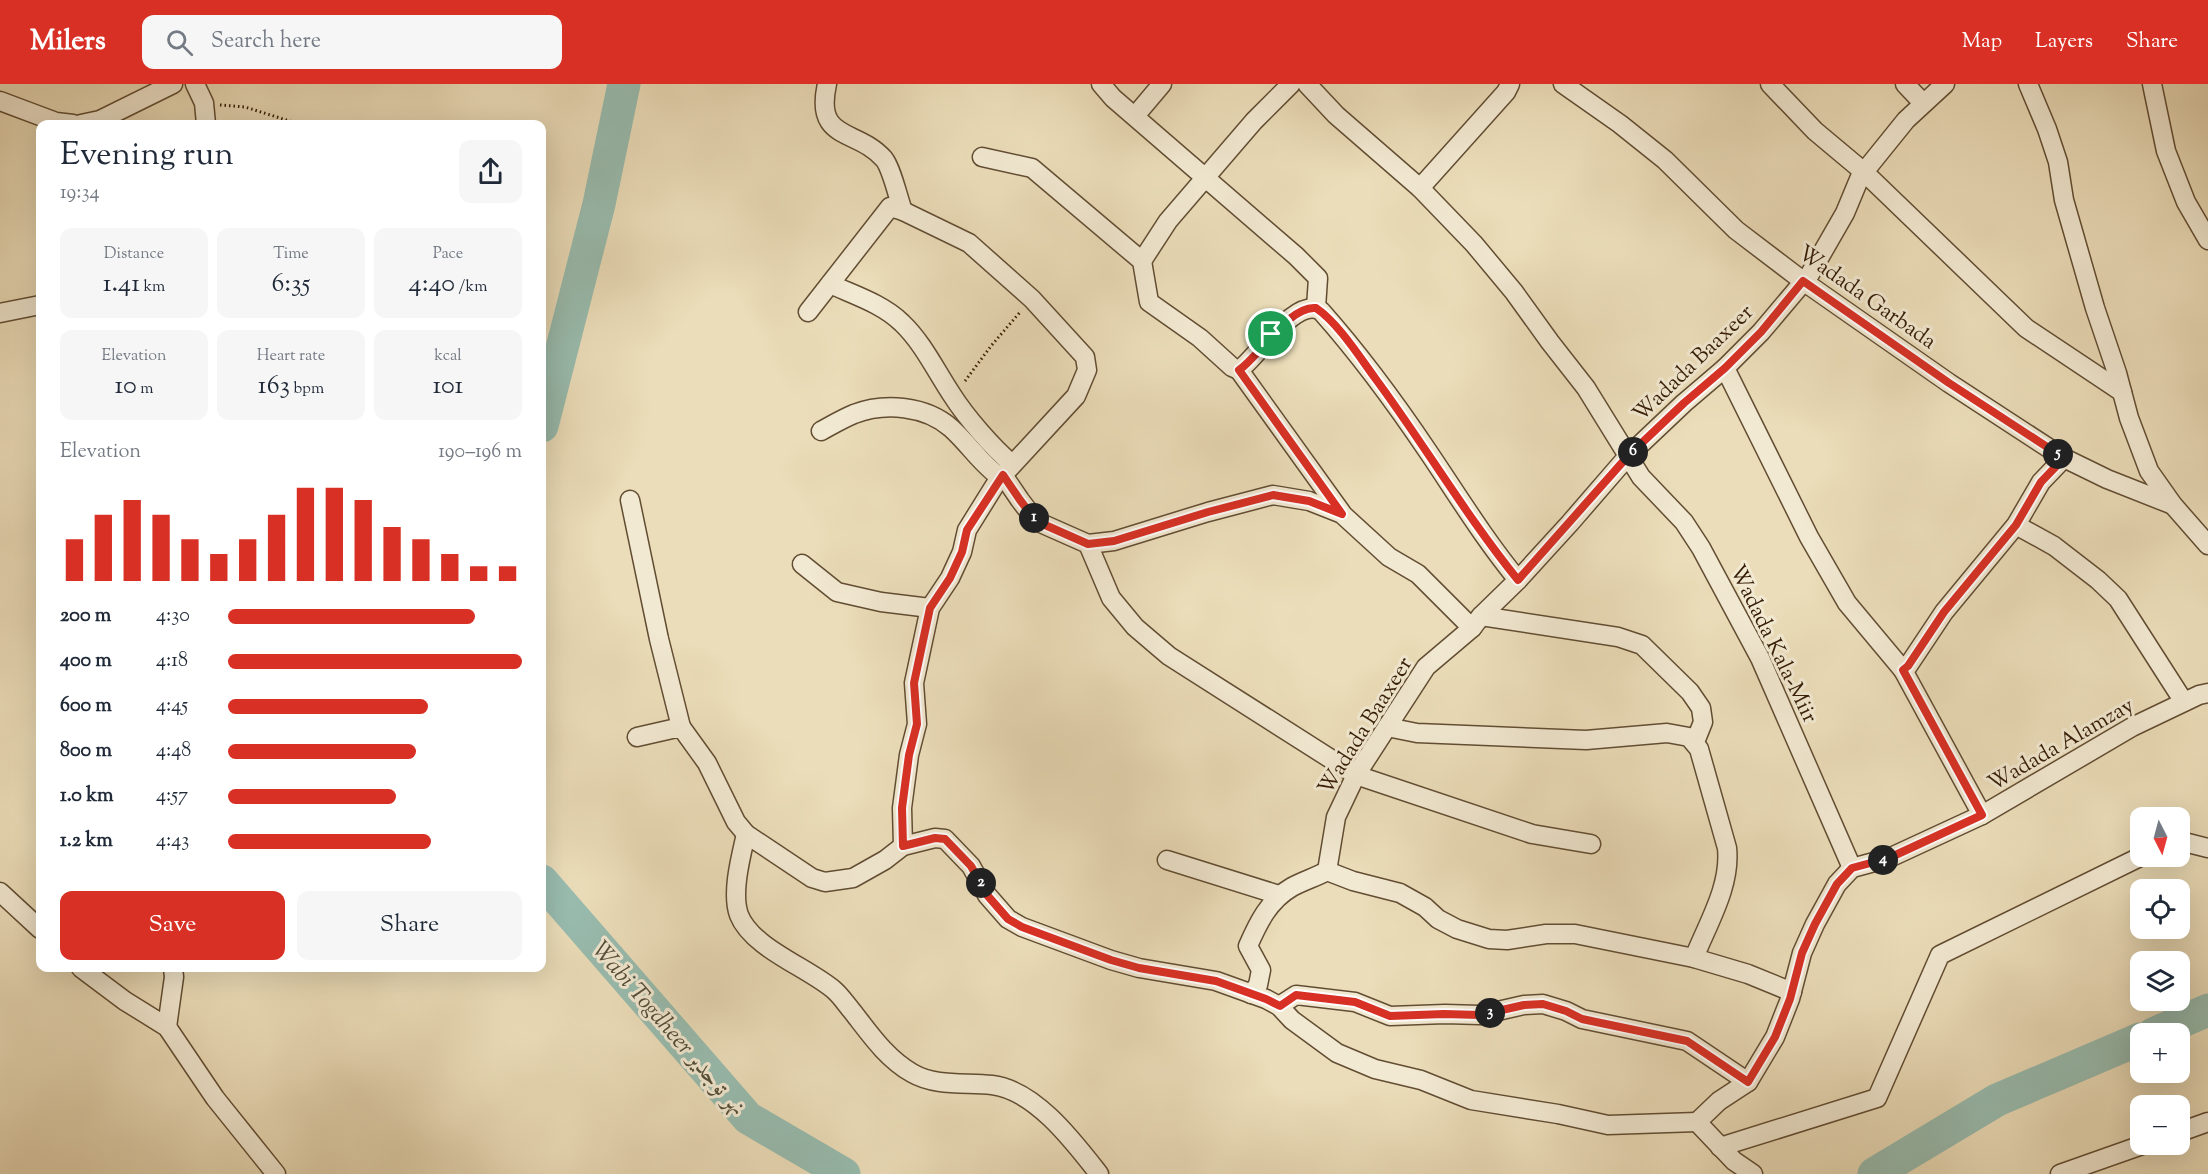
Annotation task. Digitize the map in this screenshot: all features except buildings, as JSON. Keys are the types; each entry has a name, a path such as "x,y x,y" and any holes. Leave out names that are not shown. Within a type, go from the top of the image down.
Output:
{"street":[{"path":"100,120 173,84"},
{"path":"195,84 204,104 206,120"},
{"path":"827,84 824,97 825,116 837,130 875,151 886,161 903,211"},
{"path":"1101,84 1113,98 1296,256 1318,278 1316,308"},
{"path":"1135,116 1162,84"},
{"path":"1142,261 1168,221 1254,121 1291,84"},
{"name":"Wadada Kala-Miir","path":"1307,84 1336,115 1420,188 1474,244 1514,292 1586,388 1641,477 1684,522 1701,548 1760,658 1852,868"},
{"path":"1420,188 1506,92 1510,84"},
{"name":"Wadada Garbada","path":"1563,84 1620,124 1665,160 1736,230 1803,281 1949,383 2064,458 2107,479 2173,505"},
{"path":"1770,84 1815,131 1864,172 2026,328 2122,392"},
{"path":"1905,84 1923,103"},
{"name":"Wadada Baaxeer","path":"1327,871 1336,816 1356,775 1426,667 1477,622 1518,580 1628,456 1761,332 1810,274 1828,245 1864,172 1906,120 1945,84"},
{"path":"2028,84 2058,162 2064,200 2095,308 2117,373 2129,418 2149,471 2173,505 2208,545"},
{"path":"2152,84 2166,151 2186,202 2208,240"},
{"path":"0,101 51,120"},
{"path":"982,157 1032,168 1142,261 1149,302 1200,338 1232,367 1239,370 1342,514 1389,557 1418,574 1477,622 1618,637 1642,645 1690,692 1701,708 1703,722 1695,742"},
{"path":"808,312 890,207 969,243 1032,299 1085,357 1087,370 1076,396 1005,472 967,530 962,552 950,578 930,608 914,683 917,724 909,755 902,808 903,846"},
{"path":"830,284 886,310 903,323 925,352 953,397 1002,456 1005,472 1020,500 1036,521 1088,544 1114,541 1273,495 1309,501 1342,514"},
{"path":"0,313 36,306"},
{"path":"1239,370 1271,334 1301,312 1310,307 1316,308 1339,331 1368,368 1428,451 1492,548 1518,580"},
{"path":"1725,368 1809,537 1847,603 1903,670 1982,815"},
{"path":"821,431 856,413 892,407 912,409 937,418 951,429 986,468 1005,472"},
{"path":"1903,670 1944,612 2016,525 2041,482 2064,458"},
{"path":"630,500 659,639 681,728 707,763 726,806 746,834 812,878 825,882 853,878 885,860 903,846 935,838 945,839 971,866 987,895 1008,919 1022,927 1111,960 1139,968 1216,981 1266,999 1280,1006 1292,1020 1337,1053 1375,1069 1421,1080 1471,1100 1558,1114 1608,1125 1696,1122 1719,1101 1748,1082 1775,1037 1802,953 1815,924 1837,884 1852,868"},
{"path":"2016,525 2054,546 2098,580 2118,599 2184,702"},
{"path":"1088,544 1111,598 1135,627 1169,656 1356,775 1532,834 1591,843"},
{"path":"802,564 837,592 881,602 930,608"},
{"name":"Wadada Alamzay","path":"1852,868 1889,858 1982,815 2132,727 2208,693"},
{"path":"1387,727 1417,733 1586,740 1667,733 1689,737 1699,749 1729,861 1722,891 1694,958"},
{"path":"637,737 681,728"},
{"path":"746,834 739,868 736,902 746,927 780,956 812,973 837,992 876,1043 913,1074 935,1081 995,1085 1021,1095 1047,1115 1076,1145 1099,1174"},
{"path":"2190,844 2208,848"},
{"path":"1167,860 1279,895"},
{"path":"1720,1147 1877,1098 1940,956 2130,862"},
{"path":"1251,994 1258,985 1261,970 1248,946 1266,909 1279,895 1295,885 1309,881 1327,871 1353,881 1400,893 1457,929 1489,939 1507,940 1546,934 1575,934 1694,958 1748,974 1791,993"},
{"path":"0,892 36,925"},
{"path":"86,972 125,1001 167,1027 215,1098 276,1174"},
{"path":"167,1027 173,972"},
{"path":"1280,1006 1296,995 1355,1002 1390,1016 1480,1015 1524,1005 1543,1004 1582,1019 1687,1041 1748,1082"},
{"path":"1696,1122 1734,1161 1753,1174"},
{"path":"2190,1128 2208,1122"},
{"path":"2060,1174 2108,1166 2130,1153"}],"path":[{"path":"204,104 245,107 286,120"},
{"path":"953,397 991,346 1032,299"}],"waterway":[{"name":"Wabi Togdheer نهر توجدير","path":"546,410 599,204 624,84"},
{"name":"Wabi Togdheer نهر توجدير","path":"546,886 748,1118 844,1174"},
{"name":"Wabi Togdheer نهر توجدير","path":"2178,1023 2208,1010"},
{"name":"Wabi Togdheer نهر توجدير","path":"1874,1174 1997,1100 2130,1043"}],"route":[{"path":"1803,281 1949,383 2064,458 2041,482 2016,525 1944,612 1903,670 1982,815 1889,858 1852,868 1837,884 1802,953 1790,999 1775,1037 1748,1082 1687,1041 1606,1022 1582,1019 1543,1004 1524,1005 1480,1015 1390,1016 1355,1002 1296,995 1280,1006 1216,981 1139,968 1085,951 1022,927 1008,919 987,895 971,866 945,839 935,838 903,846 902,808 909,755 917,724 914,683 930,608 950,578 962,552 967,530 1000,477 1003,475 1036,521 1088,544 1114,541 1273,495 1309,501 1342,514 1239,370 1246,365 1271,334 1310,307 1321,312 1354,349 1388,395 1492,548 1518,580 1628,456 1761,332 1803,281"}]}
